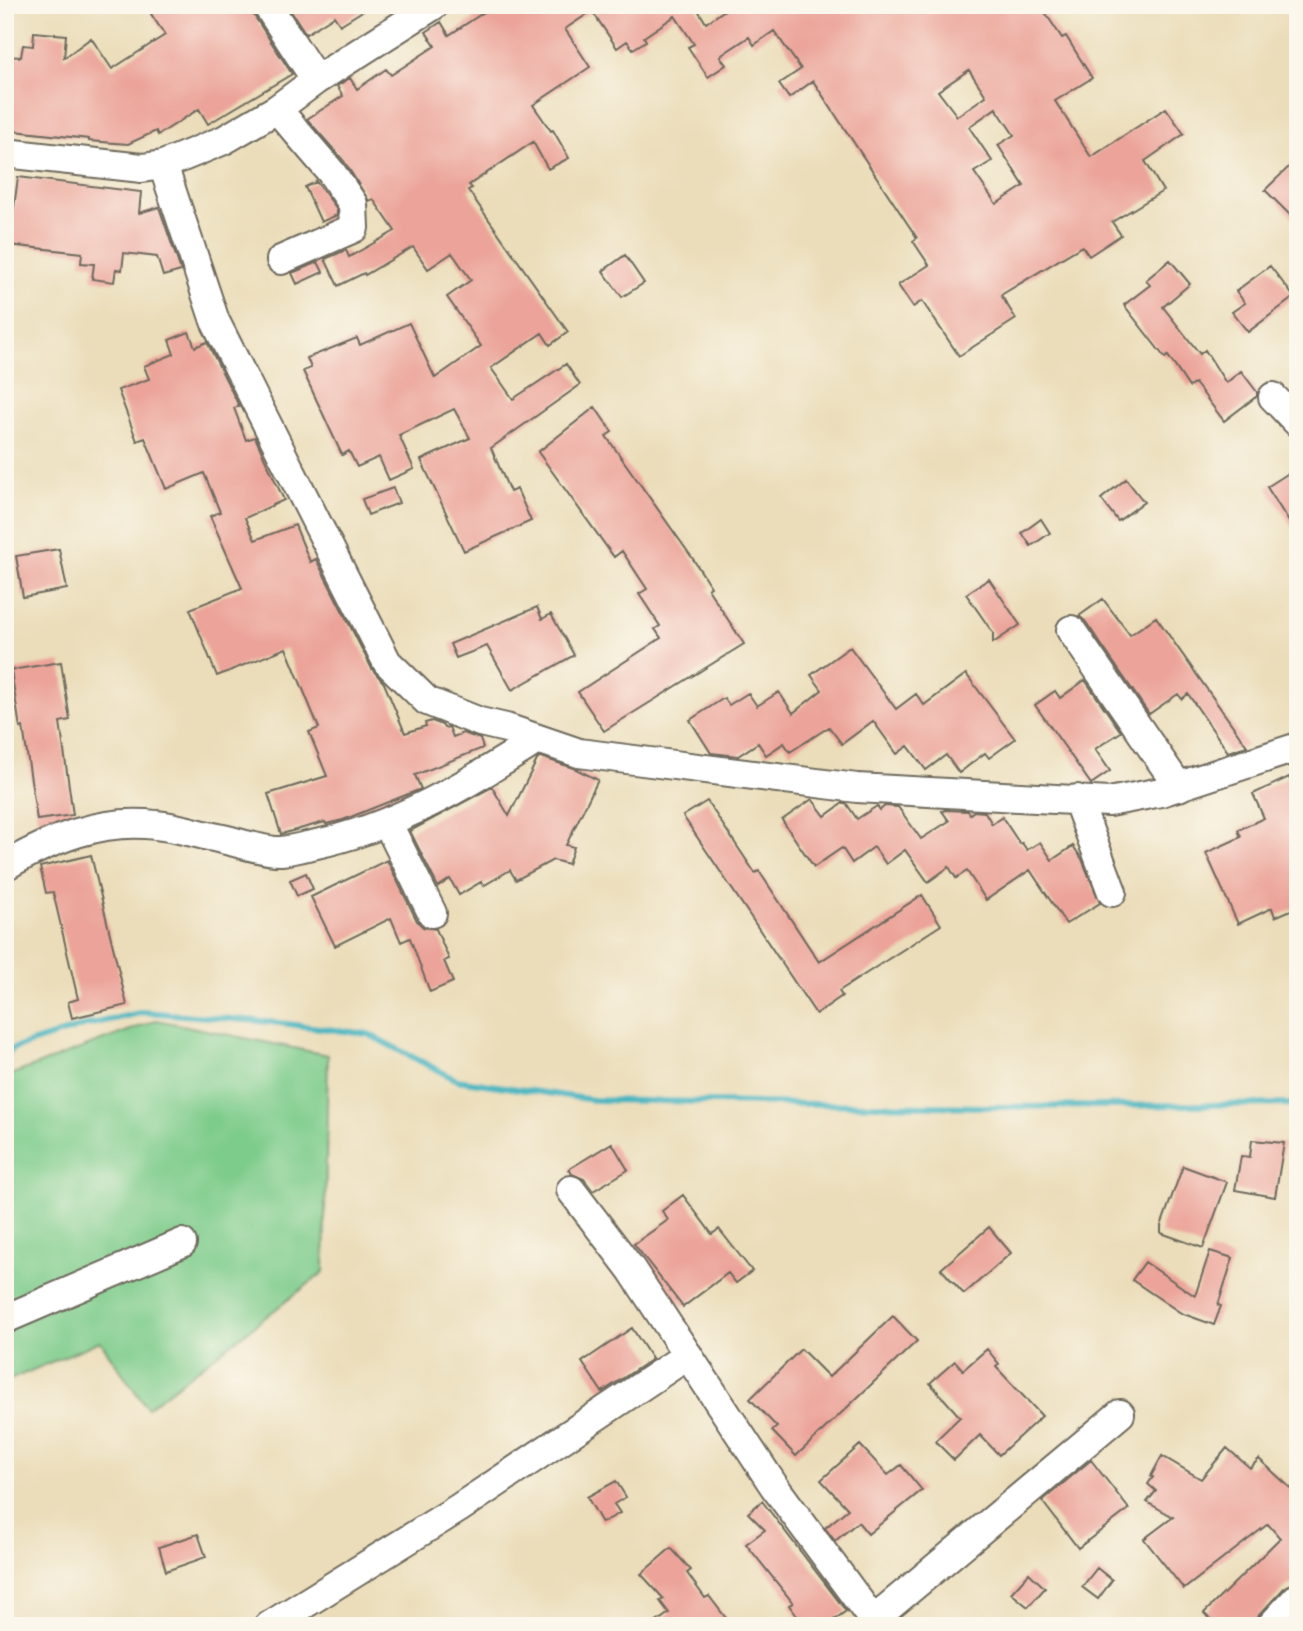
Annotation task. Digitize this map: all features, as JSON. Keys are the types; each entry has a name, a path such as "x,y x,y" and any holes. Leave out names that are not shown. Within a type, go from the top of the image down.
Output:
{"street":[{"path":"267,5 316,80"},
{"path":"5,153 142,168 163,165 224,140 278,109 316,80 434,5"},
{"path":"278,109 331,172 353,204 354,228 281,260"},
{"path":"163,165 215,321 387,662 427,701 480,722 579,753 856,788 1110,802 1134,799 1179,787 1298,747"},
{"path":"1273,397 1298,423"},
{"path":"1071,630 1179,787"},
{"path":"5,866 62,837 89,828 124,823 157,825 278,852 342,839 387,822 466,785 537,740"},
{"path":"1077,799 1112,892"},
{"path":"387,822 432,913"},
{"path":"572,1190 631,1269 867,1624 1120,1414"},
{"path":"5,1319 182,1243"},
{"path":"269,1626 459,1508 688,1355"},
{"path":"1272,1626 1298,1597"}],"green space":[{"path":"157,1020 328,1055 324,1272 147,1408 100,1341 5,1382 5,1077"}],"building":[{"path":"165,5 250,5 253,14 292,74 208,124 199,109 158,135 156,131 128,144 5,130 5,56 21,57 23,45 33,46 34,32 66,35 64,58 91,38 112,69 165,35 151,14"},
{"path":"287,5 372,5 340,25 334,16 306,34"},
{"path":"495,5 695,5 706,23 732,5 1040,5 1062,38 1066,36 1092,78 1055,101 1091,157 1166,108 1184,134 1145,161 1163,191 1112,222 1121,235 1089,256 1082,246 1001,295 1016,319 959,356 922,301 913,307 898,285 929,265 913,241 917,238 813,81 789,98 779,84 801,69 774,31 754,45 749,37 720,56 726,65 708,77 688,47 694,44 675,16 644,37 646,41 633,49 627,41 617,48 592,11 565,29 590,67 533,105 551,131 553,130 569,158 548,169 533,142 469,185 472,188 468,190 568,332 550,345 542,333 491,368 513,399 566,364 580,385 491,448 510,492 517,489 531,521 464,551 421,460 470,438 454,409 399,435 414,469 389,480 379,457 357,467 349,451 342,455 303,371 311,368 307,358 357,338 360,345 409,323 435,378 481,346 447,297 471,280 452,253 428,269 413,247 365,275 364,273 338,286 325,259 346,250 349,257 395,231 373,199 369,201 344,161 307,119 343,96 337,86 350,78 357,89 386,69 391,75 435,46 426,32 441,22 449,35","holes":["969,70 986,96 957,116 938,91","996,108 1014,135 998,145 1024,186 996,204 974,172 992,161 969,127"]},
{"path":"1298,158 1298,223 1265,190"},
{"path":"18,177 141,192 139,213 159,207 181,271 163,276 157,257 124,253 122,270 116,269 114,282 92,279 94,264 81,263 82,253 9,245"},
{"path":"315,180 337,209 337,215 321,222 305,187 316,182"},
{"path":"625,255 644,283 622,297 603,271"},
{"path":"1170,260 1190,284 1163,307 1200,354 1205,350 1226,383 1241,371 1257,392 1257,396 1224,421 1195,383 1189,387 1168,356 1165,358 1124,305 1150,285 1146,280"},
{"path":"318,262 323,272 297,284 292,273"},
{"path":"1270,266 1294,297 1248,332 1232,312 1245,303 1236,291"},
{"path":"189,332 195,347 207,342 239,406 234,408 246,440 255,437 284,500 245,518 255,540 295,525 310,562 316,559 372,669 384,683 405,733 426,726 425,723 432,721 444,728 449,727 453,737 463,733 480,739 483,748 415,775 421,789 343,820 281,834 268,794 327,776 309,732 319,728 286,648 217,676 190,609 242,588 210,516 220,512 204,473 166,489 145,438 137,441 118,390 149,379 144,366 174,354 169,340"},
{"path":"595,407 612,432 606,436 693,559 711,587 708,589 744,644 604,731 578,692 661,638 655,629 660,626 639,594 647,589 622,551 614,557 538,452"},
{"path":"1298,467 1298,536 1267,487"},
{"path":"1126,479 1144,502 1118,521 1101,499"},
{"path":"393,488 399,503 368,515 362,499"},
{"path":"1041,519 1050,533 1031,546 1022,533"},
{"path":"59,549 67,589 23,597 16,556"},
{"path":"989,579 1020,625 993,643 993,633 966,594"},
{"path":"1103,599 1130,635 1156,617 1247,746 1228,752 1188,694 1182,699 1178,694 1149,714 1079,616"},
{"path":"537,607 542,619 551,614 574,655 512,690 487,646 456,658 450,644"},
{"path":"850,647 896,709 916,694 924,705 966,674 1015,739 989,758 985,753 959,773 946,755 926,770 908,746 897,754 873,721 842,744 829,727 790,752 784,743 766,755 758,743 738,756 711,753 690,720 724,698 729,705 748,693 757,706 779,692 793,713 822,690 811,675"},
{"path":"61,662 70,720 60,722 73,815 37,820 11,670"},
{"path":"1085,680 1121,732 1095,749 1110,771 1091,784 1035,705 1055,691 1060,698"},
{"path":"541,757 598,780 566,845 574,847 568,864 553,860 516,880 510,870 483,886 481,882 459,895 450,879 438,887 410,831 492,787 509,816"},
{"path":"1289,777 1298,796 1298,907 1275,917 1272,908 1238,924 1206,853 1241,837 1238,830 1264,818 1253,794"},
{"path":"812,799 825,816 846,803 857,819 877,806 880,810 885,806 898,807 921,839 949,821 942,811 945,810 968,811 970,814 974,811 985,812 992,824 1002,817 1027,850 1040,842 1052,860 1073,846 1082,859 1100,903 1066,924 1030,870 986,900 967,871 956,878 949,867 928,882 905,850 886,864 874,847 852,863 842,848 814,867 782,820"},
{"path":"707,801 755,873 759,871 819,962 922,895 941,925 839,991 842,996 816,1014 683,816"},
{"path":"91,855 127,1005 72,1018 68,1002 78,999 53,892 46,893 40,867"},
{"path":"387,860 417,921 423,927 436,929 449,959 444,961 453,982 430,992 410,938 401,942 391,918 335,946 311,897"},
{"path":"306,873 313,889 297,896 290,880"},
{"path":"1252,1140 1284,1143 1275,1197 1235,1190 1241,1156 1250,1157"},
{"path":"612,1143 628,1170 593,1191 584,1179 572,1174 569,1169"},
{"path":"1183,1166 1227,1182 1203,1248 1161,1233 1161,1226"},
{"path":"683,1195 712,1234 719,1229 752,1271 736,1283 728,1273 683,1307 634,1244 668,1220 662,1211"},
{"path":"989,1227 1011,1253 964,1294 941,1269"},
{"path":"1210,1251 1233,1258 1214,1325 1181,1313 1132,1280 1145,1262 1195,1296"},
{"path":"893,1316 917,1341 796,1456 772,1431 777,1427 750,1399 801,1349 829,1377"},
{"path":"632,1328 652,1359 602,1392 582,1362"},
{"path":"987,1349 999,1364 996,1367 1042,1416 999,1455 980,1435 954,1460 935,1441 960,1417 930,1383 955,1361 963,1370"},
{"path":"860,1445 888,1475 901,1465 922,1490 868,1534 858,1522 835,1541 825,1528 848,1509 821,1480"},
{"path":"1227,1448 1250,1468 1259,1459 1298,1495 1298,1581 1286,1586 1259,1615 1255,1626 1216,1626 1204,1613 1280,1538 1268,1524 1184,1589 1144,1539 1173,1517 1147,1502 1156,1491 1148,1484 1162,1456 1201,1479"},
{"path":"1091,1460 1129,1509 1078,1548 1042,1501"},
{"path":"616,1481 626,1497 614,1504 620,1513 602,1523 587,1497"},
{"path":"762,1501 846,1611 826,1626 804,1626 789,1605 793,1603 746,1544 765,1530 748,1513"},
{"path":"198,1534 206,1557 166,1571 159,1547"},
{"path":"671,1548 691,1570 687,1573 705,1598 709,1596 732,1626 651,1626 669,1613 660,1601 664,1599 641,1574"},
{"path":"1097,1568 1112,1580 1098,1599 1082,1587"},
{"path":"1029,1573 1045,1588 1028,1607 1011,1593"}],"waterway":[{"path":"5,1058 12,1049 87,1025 144,1012 271,1022 368,1034 457,1080 594,1100 987,1107 1298,1104"}]}
